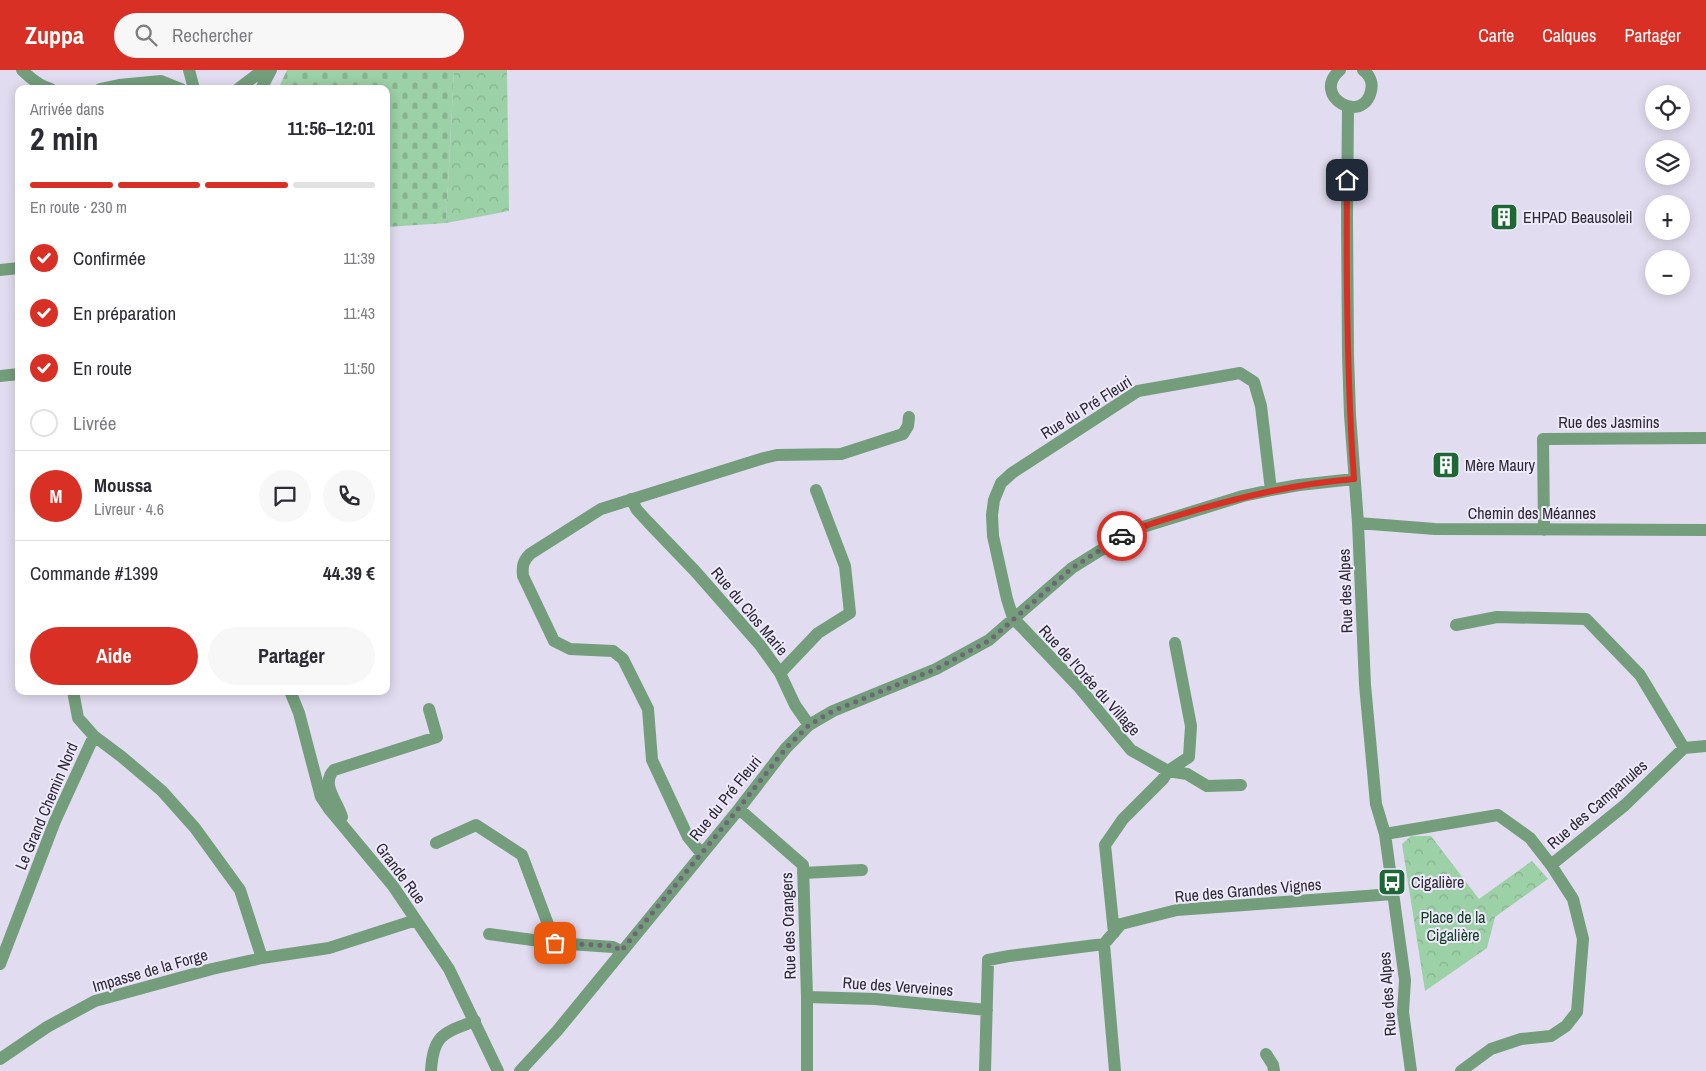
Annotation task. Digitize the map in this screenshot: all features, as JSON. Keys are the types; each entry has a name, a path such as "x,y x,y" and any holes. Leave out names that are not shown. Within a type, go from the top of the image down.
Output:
{"street":[{"path":"22,70 42,85"},
{"path":"139,83 151,70"},
{"path":"189,70 193,85"},
{"path":"243,85 263,70"},
{"path":"263,85 271,70"},
{"path":"1338,70 1333,77 1332,92 1335,99 1348,107 1355,107 1368,99 1372,85 1370,73"},
{"path":"119,85 161,81 171,85"},
{"name":"Rue des Alpes","path":"1348,107 1348,355 1365,685 1376,804 1384,834 1405,980 1403,1012 1411,1071"},
{"path":"0,270 15,268"},
{"name":"Rue du Pré Fleuri","path":"1013,618 993,536 992,515 994,500 1001,483 1028,463 1138,391 1240,373 1254,382 1261,406 1271,490"},
{"path":"0,376 15,374"},
{"path":"701,852 688,837 652,760 648,709 623,659 613,651 570,649 554,641 523,576 522,567 524,559 601,509 776,455 841,454 903,434 908,426 909,417"},
{"name":"Rue des Jasmins","path":"1544,530 1544,439 1706,438"},
{"name":"Rue du Pré Fleuri","path":"520,1071 557,1031 786,748 809,725 833,711 936,669 990,640 1072,568 1133,530 1234,499 1271,490 1354,479"},
{"path":"780,672 818,632 850,613 845,566 816,490"},
{"name":"Rue du Clos Marie","path":"631,499 637,510 695,571 760,645 780,672 795,705 809,725"},
{"name":"Chemin des Méannes","path":"1358,523 1435,528 1706,530"},
{"path":"1456,625 1497,617 1586,619 1640,675 1684,748 1706,746"},
{"name":"Rue de l'Orée du Village","path":"1013,618 1078,686 1131,750 1168,771 1187,774 1208,786 1241,785"},
{"path":"1114,932 1105,845 1123,819 1163,780 1168,771 1189,757 1191,726 1176,643"},
{"name":"Le Grand Chemin Nord","path":"0,964 55,821 94,736 78,718 74,695"},
{"name":"Grande Rue","path":"292,695 299,713 321,796 329,809 393,886 449,970 498,1071"},
{"path":"339,821 342,817 330,790 328,780 331,773 334,770 438,737 429,709"},
{"path":"94,736 162,791 195,828 240,890 262,958"},
{"name":"Rue des Campanules","path":"1461,1071 1490,1049 1521,1039 1551,1036 1566,1026 1577,1012 1584,940 1573,899 1551,865 1625,805 1684,748"},
{"name":"Rue des Orangers","path":"738,809 803,865 807,1071"},
{"path":"1384,834 1498,815 1530,838 1551,865"},
{"path":"436,843 476,825 522,855 555,943"},
{"path":"803,873 862,870"},
{"name":"Rue des Grandes Vignes","path":"1104,944 1122,924 1177,910 1393,894"},
{"name":"Impasse de la Forge","path":"0,1059 47,1026 94,1001 212,969 262,958 329,948 416,920"},
{"path":"489,934 555,943 614,946 621,951"},
{"path":"985,1071 988,960 1104,944 1115,1071"},
{"name":"Rue des Verveines","path":"807,997 875,999 987,1010"},
{"path":"431,1071 434,1049 439,1039 447,1032 475,1021"},
{"path":"1266,1054 1273,1065 1274,1071"}],"green space":[{"path":"287,70 454,70 446,223 390,227 390,85 280,85"},
{"path":"454,70 507,70 509,211 446,223"},
{"name":"Place de la Cigalière","path":"1411,836 1431,836 1479,899 1532,861 1548,879 1495,917 1487,948 1425,991 1402,844"}],"way so far":[{"path":"555,943 614,946 621,951 786,748 809,725 833,711 936,669 990,640 1072,568 1122,536"}],"place":[{"name":"EHPAD Beausoleil","path":"1504,217"},
{"name":"Mère Maury","path":"1446,465"},
{"name":"Cigalière","path":"1392,882"}],"route":[{"path":"1122,536 1133,530 1160,521 1243,496 1299,485 1354,479 1348,355 1347,180"}]}
